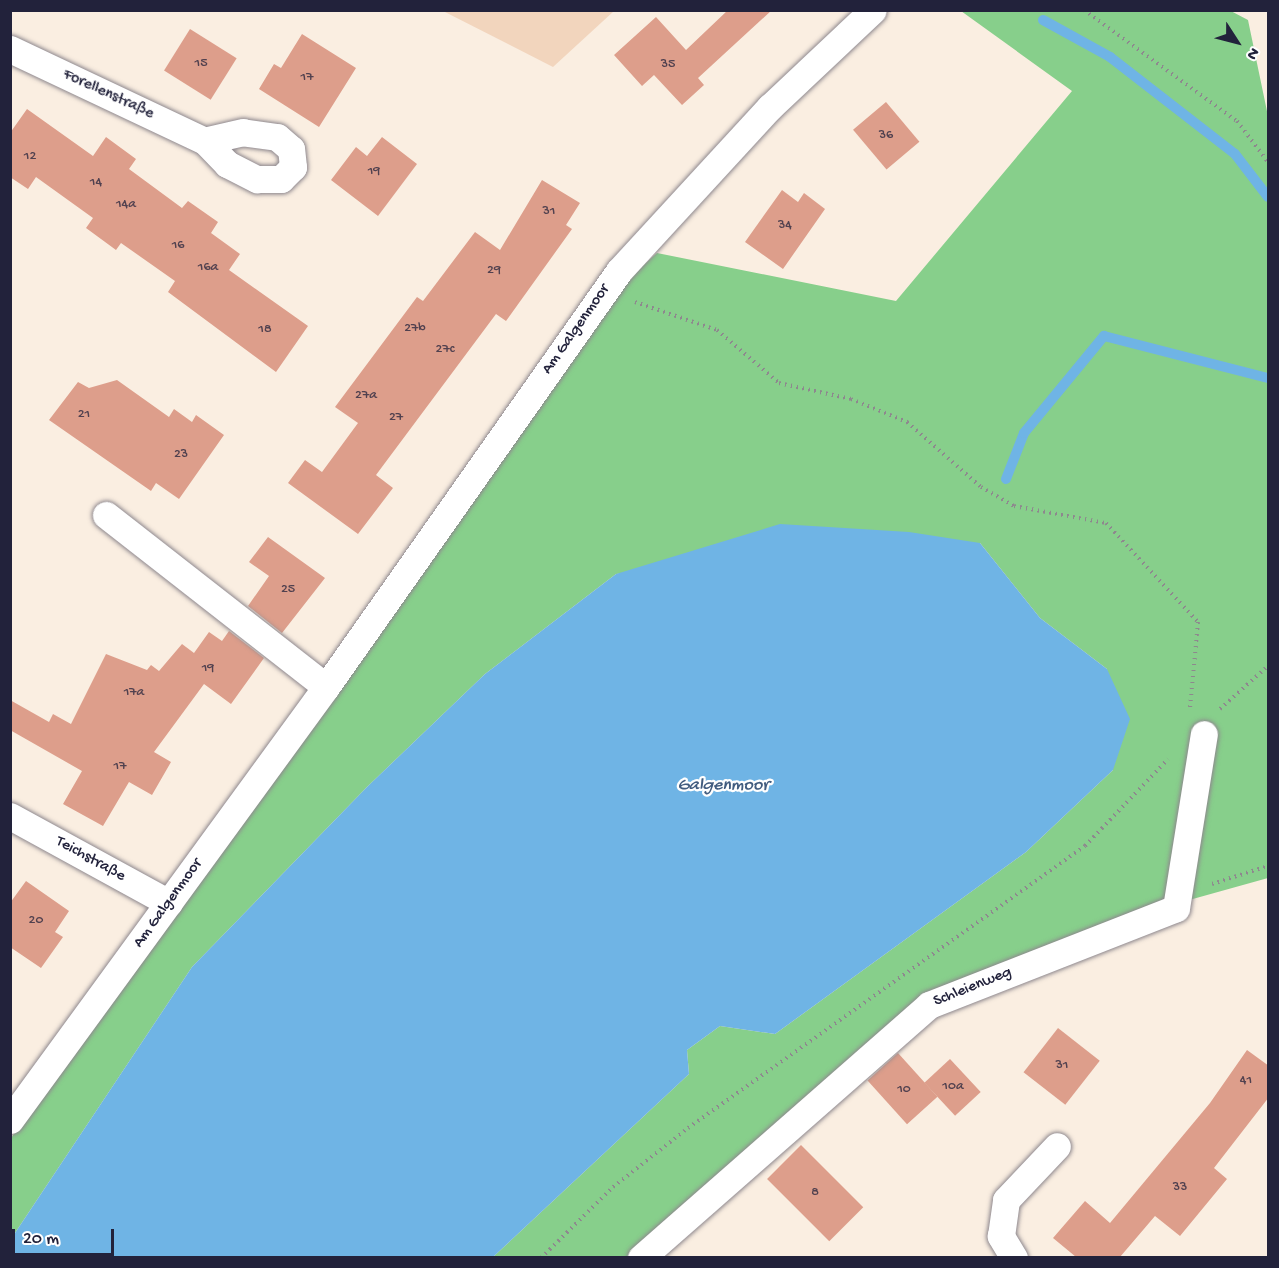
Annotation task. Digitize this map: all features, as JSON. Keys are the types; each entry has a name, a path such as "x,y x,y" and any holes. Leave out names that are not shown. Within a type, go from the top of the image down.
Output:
{"street":[{"name":"Am Galgenmoor","path":"10,1120 326,687 599,297 640,244 770,107 873,10"},
{"name":"Forellenstraße","path":"10,49 205,141"},
{"path":"106,515 326,687"},
{"name":"Schleienweg","path":"641,1257 928,1005 1176,908 1196,736"},
{"name":"Teichstraße","path":"10,816 170,903"},
{"path":"1014,1257 1001,1236 1006,1200 1057,1146"}],"path":[{"path":"1084,10 1237,121 1269,162"},
{"path":"599,297 633,302 717,330 779,383 850,399 907,422 981,487 1014,506 1106,522 1198,622 1196,736"},
{"path":"541,1257 613,1187 688,1128 1085,846 1196,736 1226,700 1269,666"},
{"path":"1177,894 1269,866"}],"shaded area":[{"path":"443,11 614,11 553,67"}],"green space":[{"path":"1229,10 1248,20 1268,116 1268,878 1182,902 928,1000 633,1257 493,1257 689,1074 687,1050 720,1026 775,1034 1026,852 1113,770 1107,669 1040,618 980,543 616,574 485,674 367,787 192,967 11,1239 11,1138 213,862 627,280 657,253 896,301 1072,91 961,11"}],"water":[{"name":"Galgenmoor","path":"780,524 909,532 980,543 1040,618 1107,669 1130,719 1113,770 1026,852 775,1034 720,1026 687,1050 689,1074 493,1257 11,1257 11,1239 192,967 367,787 485,674 616,574"}],"building":[{"path":"728,10 772,10 698,78 704,85 682,105 654,75 642,86 614,55 656,17 686,50"},
{"path":"190,29 237,58 211,100 164,71"},
{"path":"302,34 356,68 319,127 259,89 274,64 281,68"},
{"path":"886,102 919,142 886,169 853,130"},
{"path":"27,109 93,156 106,137 136,159 129,169 182,208 188,201 218,222 211,233 240,254 229,270 308,326 276,372 168,292 175,281 121,243 116,250 86,228 93,218 36,177 28,189 10,177 10,133"},
{"path":"382,137 417,164 378,216 331,180 356,147 367,156"},
{"path":"542,180 580,203 566,225 572,229 506,321 496,314 376,475 393,488 358,534 288,483 305,460 322,472 358,423 335,407 417,297 423,301 475,232 500,250"},
{"path":"782,190 798,202 804,193 825,209 783,269 745,242"},
{"path":"117,380 169,417 174,409 192,422 196,415 224,435 179,499 156,483 151,491 49,420 78,382 89,388"},
{"path":"268,537 325,578 282,633 248,606 269,576 249,562"},
{"path":"229,631 264,658 231,704 204,684 154,752 171,762 152,795 129,782 103,826 63,804 82,771 10,730 10,700 49,722 53,714 71,724 106,654 147,670 151,665 159,671 182,644 194,653 209,632 222,641"},
{"path":"26,881 69,911 55,932 63,937 41,968 10,947 10,903"},
{"path":"1058,1028 1100,1061 1065,1105 1024,1072"},
{"path":"1247,1050 1269,1066 1269,1097 1214,1168 1227,1179 1180,1236 1155,1216 1120,1257 1076,1257 1053,1238 1085,1201 1110,1223 1210,1103"},
{"path":"898,1053 937,1097 907,1124 868,1080"},
{"path":"950,1059 981,1092 955,1116 924,1083"},
{"path":"801,1145 863,1207 829,1241 767,1179"}],"waterway":[{"path":"1043,20 1110,57 1235,154 1268,197"},
{"path":"1006,479 1024,433 1104,336 1268,378"}]}
